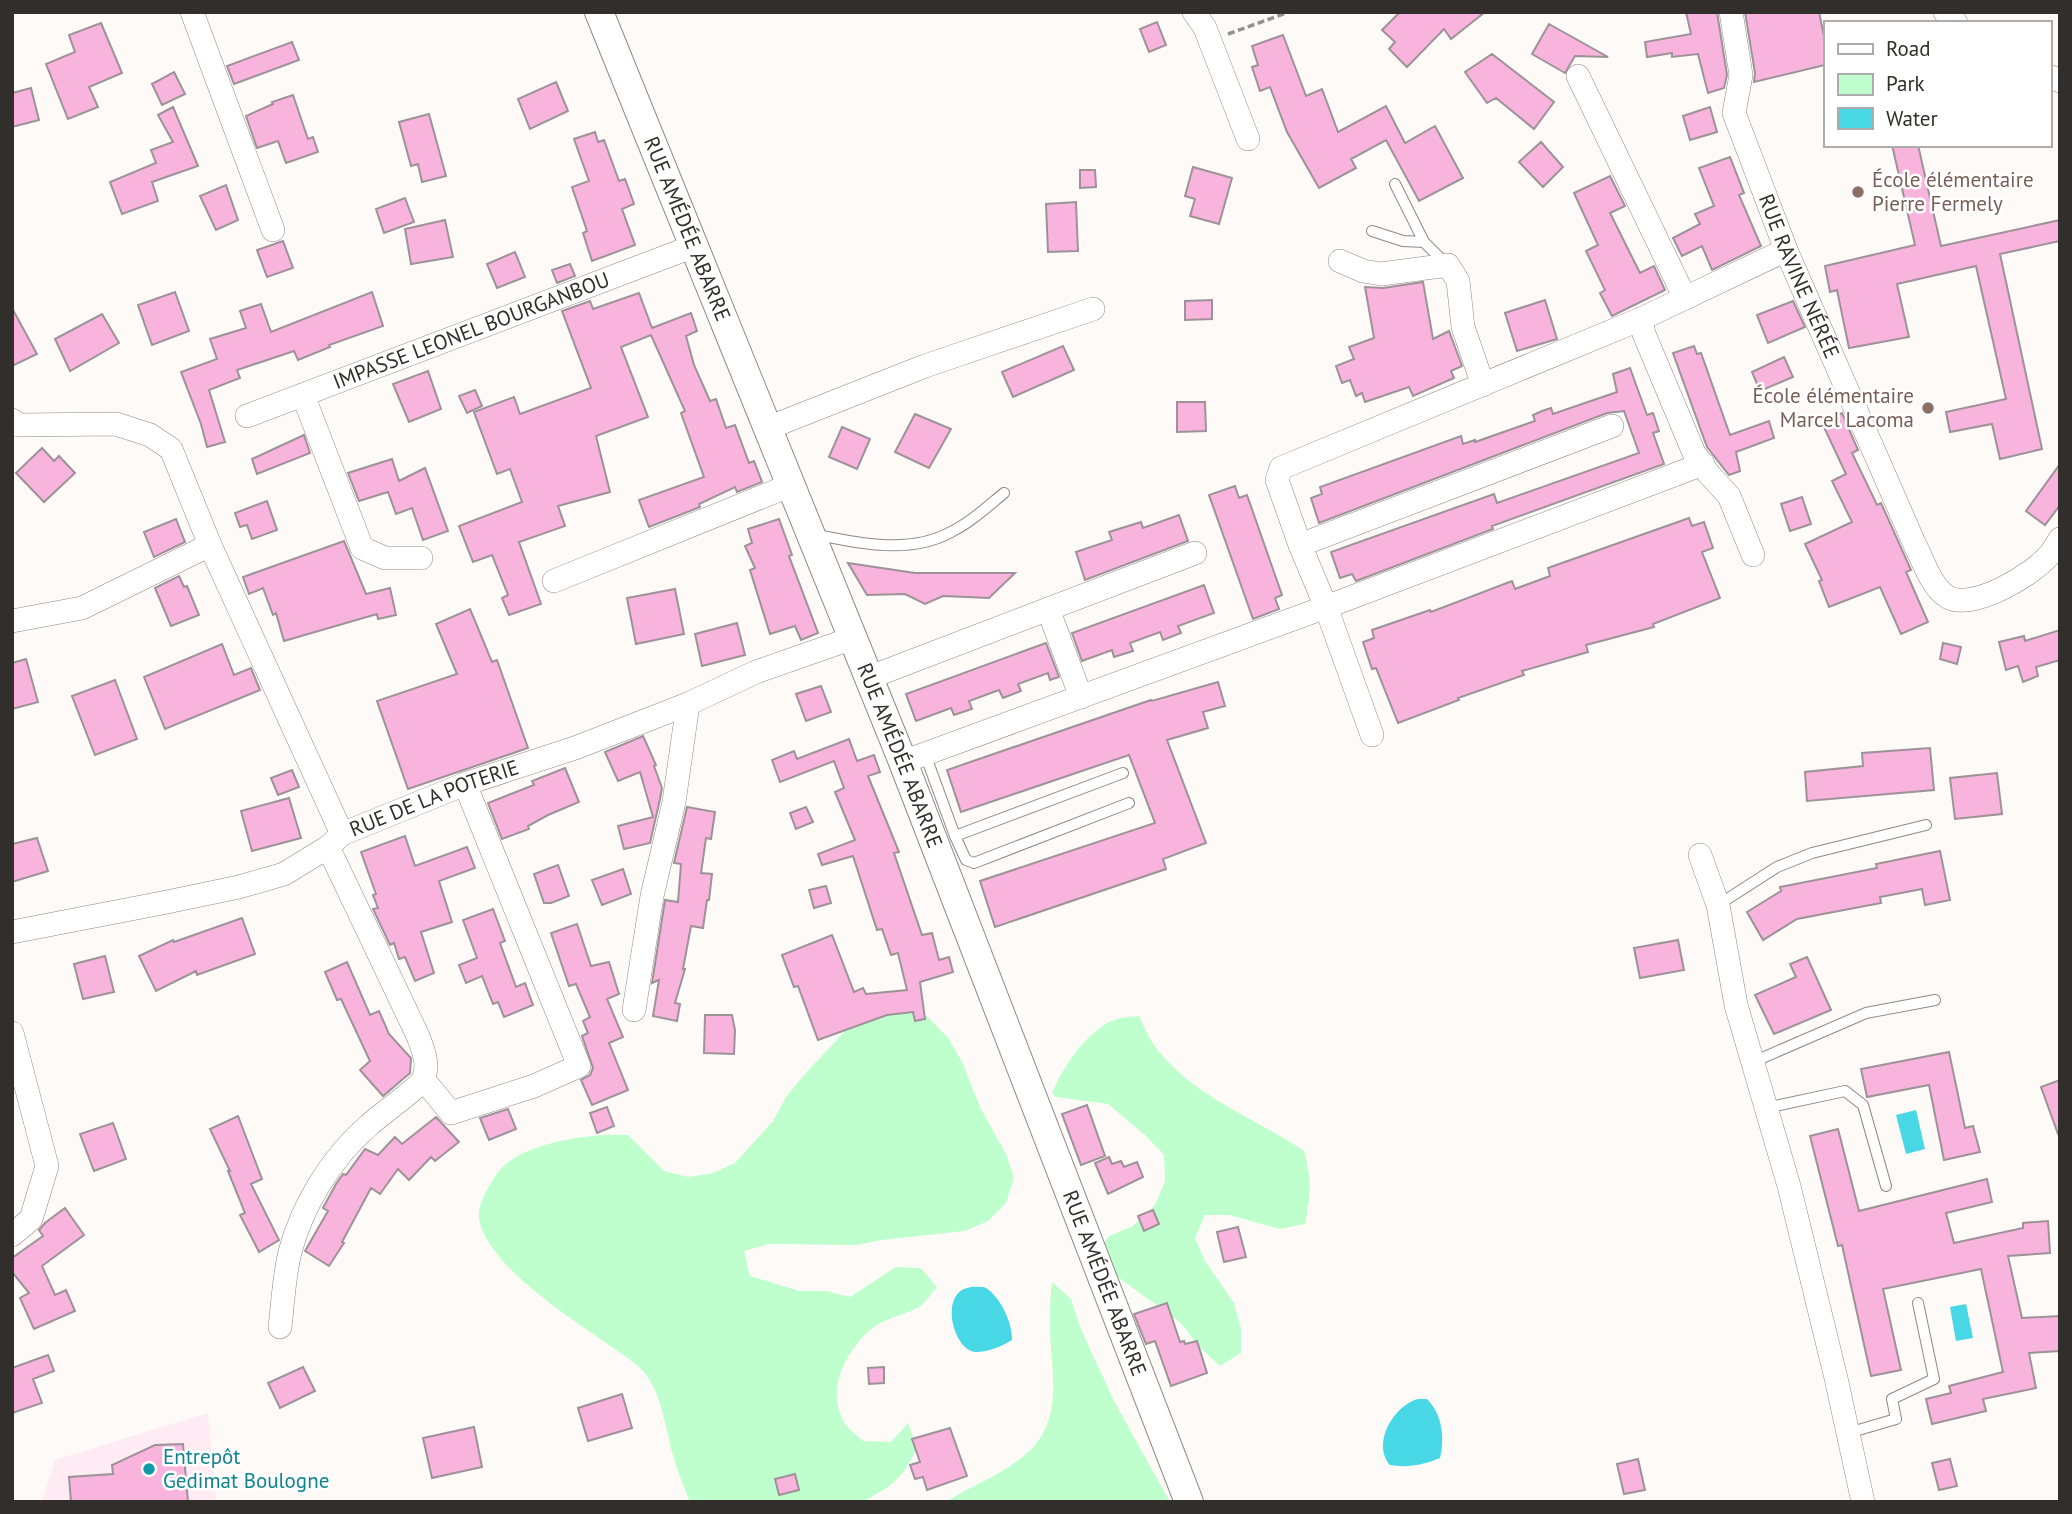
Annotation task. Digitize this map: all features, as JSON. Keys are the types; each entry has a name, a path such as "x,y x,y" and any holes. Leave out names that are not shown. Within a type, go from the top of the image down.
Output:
{"street":[{"path":"191,12 273,230"},
{"name":"RUE AMÉDÉE ABARRE","path":"599,12 868,678 914,758 1189,1502"},
{"path":"1194,12 1205,28 1248,139"},
{"name":"RUE RAVINE NÉRÉE","path":"1731,12 1741,75 1734,113 1786,250 1915,545 1933,580 1944,595 1958,601 1979,598 2019,579 2050,555 2060,539"},
{"path":"1578,76 1685,298"},
{"name":"IMPASSE LEONEL BOURGANBOU","path":"247,416 694,246"},
{"path":"1372,735 1277,480 1282,468 1641,319 1786,250"},
{"path":"1340,261 1363,271 1381,274 1448,265 1458,281 1463,327 1483,385"},
{"path":"768,428 925,366 1093,309"},
{"path":"1641,319 1644,334 1694,453 1728,496 1753,555"},
{"path":"303,394 362,548 385,558 421,558"},
{"path":"12,420 18,425 116,424 150,435 171,449 427,1063 424,1080 365,1128 335,1163 312,1196 300,1220 290,1253 280,1327"},
{"path":"1300,545 1612,426"},
{"path":"914,758 1326,607 1703,464"},
{"path":"554,581 790,485"},
{"path":"12,621 82,608 210,545"},
{"path":"868,678 1195,553"},
{"path":"1048,609 1081,697"},
{"name":"RUE DE LA POTERIE","path":"12,932 239,887 284,874 335,841 465,785 575,748 688,704 755,672 853,638"},
{"path":"634,1010 652,896 674,802 688,704"},
{"path":"424,1080 451,1113 534,1086 579,1066 465,785"},
{"path":"1700,855 1718,905 1736,1005 1789,1186 1863,1502"},
{"path":"12,1033 47,1166 31,1219 12,1235"}],"lane":[{"path":"1395,184 1424,242 1448,265"},
{"path":"1371,231 1394,239 1424,242"},
{"path":"810,534 883,546 911,544 949,534 976,517 1004,493"},
{"path":"914,758 966,860 974,863 1129,803"},
{"path":"955,836 1123,773"},
{"path":"1718,905 1777,867 1812,853 1926,825"},
{"path":"1753,1062 1866,1013 1935,1000"},
{"path":"1766,1108 1845,1091 1863,1105 1886,1186"},
{"path":"1848,1433 1896,1419 1892,1399 1934,1379 1918,1303"}],"path":[{"path":"1210,41 1289,12"}],"shaded area":[{"path":"208,1413 216,1502 42,1502 55,1460"}],"green space":[{"path":"905,998 949,1039 962,1062 981,1109 1006,1154 1014,1178 1006,1203 988,1221 965,1231 856,1245 769,1244 744,1251 750,1276 800,1291 826,1291 850,1297 896,1267 921,1268 937,1287 919,1307 881,1323 861,1339 841,1372 837,1397 844,1422 863,1441 891,1442 908,1423 917,1447 898,1479 866,1500 868,1502 690,1502 657,1396 647,1376 634,1362 572,1319 513,1272 485,1236 479,1219 484,1196 496,1175 520,1155 538,1147 576,1138 628,1135 664,1171 688,1177 713,1173 735,1163 773,1121 786,1097 803,1076 860,1015"},
{"path":"1139,1016 1154,1045 1186,1079 1304,1151 1307,1161 1310,1188 1305,1224 1280,1229 1229,1215 1205,1215 1195,1238 1205,1261 1234,1303 1241,1328 1241,1353 1220,1366 1199,1347 1181,1323 1115,1275 1095,1256 1109,1236 1133,1226 1155,1205 1165,1181 1164,1155 1108,1104 1056,1097 1052,1093 1069,1062 1092,1034 1114,1020"},
{"path":"1052,1282 1071,1299 1080,1327 1114,1401 1170,1502 946,1502 1020,1459 1043,1433 1052,1403"}],"water":[{"path":"1916,1110 1925,1149 1906,1154 1896,1115"},
{"path":"969,1287 984,1287 995,1296 1004,1310 1012,1340 986,1351 976,1352 968,1350 956,1334 953,1301 958,1293"},
{"path":"1966,1304 1973,1338 1956,1341 1950,1307"},
{"path":"1418,1399 1427,1399 1439,1419 1442,1434 1440,1458 1415,1465 1390,1465 1383,1447 1388,1426 1401,1409"}],"building":[{"path":"1400,12 1485,12 1451,39 1444,29 1407,67 1389,49 1395,42 1382,30"},
{"path":"1686,12 1717,12 1727,75 1724,88 1708,93 1698,54 1672,57 1672,53 1647,57 1645,42 1691,34"},
{"path":"1745,12 1819,12 1824,36 1824,65 1754,82 1755,73"},
{"path":"1157,22 1166,45 1149,52 1140,29"},
{"path":"101,23 122,73 89,87 98,107 68,119 46,64 75,52 69,35"},
{"path":"1549,24 1608,57 1575,56 1565,73 1532,54"},
{"path":"1283,35 1306,96 1322,89 1338,132 1386,106 1405,143 1435,126 1463,178 1419,201 1386,140 1351,159 1356,168 1319,188 1287,132 1270,87 1260,91 1252,67 1258,65 1252,46"},
{"path":"292,42 299,60 234,84 227,66"},
{"path":"1492,54 1554,102 1534,129 1496,98 1487,103 1465,72"},
{"path":"174,72 185,94 162,105 152,84"},
{"path":"556,82 568,111 530,129 518,99"},
{"path":"31,88 39,120 12,127 12,93"},
{"path":"293,95 308,139 313,137 318,152 286,163 278,141 257,148 246,116 273,104 272,102"},
{"path":"173,107 198,166 152,182 158,201 122,214 110,182 156,163 151,150 173,142 158,115"},
{"path":"1710,107 1717,132 1690,140 1683,116"},
{"path":"429,114 446,176 422,182 418,164 411,166 399,122"},
{"path":"595,132 598,142 604,140 619,181 625,179 628,187 634,204 622,209 635,245 592,261 583,233 587,231 572,187 589,181 574,139"},
{"path":"1541,142 1563,167 1543,187 1519,162"},
{"path":"1892,147 1918,147 1941,246 2060,220 2060,241 2000,254 2042,449 2000,459 1992,424 1950,432 1946,412 2006,399 1976,266 1897,284 1909,337 1849,348 1837,290 1830,292 1825,266 1915,245"},
{"path":"1730,157 1744,193 1739,195 1761,246 1712,270 1702,246 1682,256 1673,238 1700,224 1695,214 1714,206 1699,168"},
{"path":"1193,167 1232,178 1219,224 1190,216 1195,199 1185,196"},
{"path":"1080,170 1095,170 1096,187 1080,188"},
{"path":"1610,176 1625,206 1610,213 1640,273 1654,266 1665,290 1612,316 1600,293 1605,290 1586,251 1598,245 1574,193"},
{"path":"226,185 238,220 216,230 200,196"},
{"path":"405,198 414,222 384,233 376,209"},
{"path":"1076,202 1078,251 1048,252 1046,204"},
{"path":"445,220 453,257 411,264 405,229"},
{"path":"283,241 293,268 267,277 257,250"},
{"path":"515,252 525,277 497,288 487,264"},
{"path":"570,264 575,276 557,283 552,270"},
{"path":"1423,282 1433,339 1449,331 1462,366 1451,371 1454,378 1413,396 1409,387 1365,402 1362,393 1356,396 1350,380 1342,383 1336,366 1354,359 1349,347 1374,338 1365,287 1383,288"},
{"path":"175,292 189,331 152,345 138,305"},
{"path":"372,292 383,326 329,345 330,347 298,360 294,351 237,370 240,378 209,390 225,442 207,447 181,372 217,359 210,339 246,328 240,311 261,304 271,332"},
{"path":"639,293 652,328 691,313 697,331 686,336 694,365 710,401 716,399 726,428 735,425 749,463 754,461 762,482 737,492 735,487 699,504 700,507 649,527 639,500 704,477 681,413 685,411 651,335 621,347 648,417 596,436 610,492 558,506 565,526 519,542 541,604 509,615 502,598 508,595 492,555 473,562 459,526 522,502 510,469 497,474 474,412 514,397 520,414 591,388 562,311 590,301 593,309"},
{"path":"1212,300 1212,319 1185,320 1185,301"},
{"path":"1545,300 1557,339 1517,351 1505,313"},
{"path":"1793,301 1805,327 1768,343 1757,315"},
{"path":"12,308 37,354 12,366"},
{"path":"102,314 119,343 70,371 55,339"},
{"path":"1063,346 1074,370 1013,397 1002,372"},
{"path":"1694,346 1697,354 1701,353 1730,435 1769,421 1774,438 1736,452 1740,471 1729,475 1707,447 1673,353"},
{"path":"1784,357 1793,377 1760,391 1752,372"},
{"path":"1630,368 1647,415 1653,413 1659,431 1653,433 1664,464 1492,526 1493,529 1356,581 1352,574 1340,578 1331,552 1494,494 1497,503 1639,453 1624,411 1607,413 1319,523 1311,498 1322,494 1320,487 1461,436 1463,444 1475,442 1535,421 1533,415 1542,411 1551,408 1553,414 1617,392 1613,374"},
{"path":"428,371 441,409 409,422 393,384"},
{"path":"475,390 482,406 467,413 459,396"},
{"path":"1177,402 1205,402 1206,431 1177,432"},
{"path":"1842,413 1858,450 1852,453 1877,505 1881,503 1911,570 1906,572 1928,622 1901,634 1880,587 1829,607 1819,581 1822,580 1805,544 1852,522 1832,481 1846,474 1822,423"},
{"path":"915,414 951,429 929,468 895,452"},
{"path":"842,427 870,439 857,469 829,457"},
{"path":"304,435 310,453 257,474 252,459"},
{"path":"42,448 54,461 59,456 75,473 44,502 16,473"},
{"path":"392,459 399,481 425,468 448,531 423,540 412,508 396,514 388,492 359,501 348,473"},
{"path":"2060,464 2060,505 2045,525 2026,511"},
{"path":"1235,486 1239,498 1247,495 1282,595 1275,598 1279,609 1253,619 1209,495"},
{"path":"1802,497 1811,524 1790,531 1781,504"},
{"path":"267,501 277,530 252,539 247,525 240,527 235,513"},
{"path":"1179,515 1188,541 1085,580 1076,552 1112,540 1109,532 1141,522 1143,528"},
{"path":"1689,518 1692,526 1704,522 1713,548 1702,552 1720,598 1653,624 1654,627 1586,645 1588,652 1522,671 1524,675 1398,723 1376,668 1372,669 1363,642 1374,638 1372,630 1430,610 1431,612 1512,581 1515,589 1550,576 1548,568"},
{"path":"176,519 185,542 154,557 144,532"},
{"path":"779,519 792,555 789,556 818,633 801,640 795,626 770,634 750,570 755,568 745,546 752,543 748,529"},
{"path":"344,541 366,594 390,588 396,615 378,619 377,614 284,641 276,613 273,615 263,588 249,594 243,577"},
{"path":"848,563 915,573 1015,573 989,598 943,596 925,604 905,594 867,595"},
{"path":"179,576 184,587 187,586 199,615 171,626 155,588"},
{"path":"1204,585 1214,613 1178,626 1181,633 1163,640 1160,632 1130,643 1133,651 1114,657 1112,650 1082,661 1072,633"},
{"path":"675,589 684,634 636,644 627,598"},
{"path":"470,609 492,662 497,660 528,748 408,789 377,701 457,674 436,624"},
{"path":"737,623 745,655 702,666 695,634"},
{"path":"2060,630 2060,660 2036,667 2038,676 2023,682 2018,666 2006,670 1999,642 2024,636 2025,641"},
{"path":"1046,643 1059,677 1050,680 1048,673 1018,684 1021,691 1003,698 999,690 969,701 972,709 954,715 951,708 916,721 906,694"},
{"path":"1943,643 1961,647 1957,664 1940,659"},
{"path":"222,644 234,675 251,668 260,690 165,729 144,677"},
{"path":"26,659 38,702 12,709 12,663"},
{"path":"115,680 137,739 95,755 72,696"},
{"path":"1218,682 1225,706 1203,712 1208,728 1167,740 1206,843 1163,859 1166,869 995,927 980,881 1155,823 1129,755 961,812 947,770 1151,700"},
{"path":"821,686 831,712 806,721 796,694"},
{"path":"643,736 656,765 654,766 662,788 650,843 624,849 618,826 653,817 640,772 618,781 605,752"},
{"path":"849,739 857,761 874,755 880,772 868,776 899,852 894,853 922,935 932,933 939,960 949,957 953,972 920,982 925,1019 915,1021 913,1012 887,1015 818,1040 798,986 794,987 782,955 832,935 854,992 863,988 866,994 907,990 898,953 891,955 882,929 877,930 853,856 822,865 818,854 855,840 835,792 844,788 834,761 780,782 772,760 794,751 797,759"},
{"path":"1930,748 1934,790 1807,801 1805,772 1863,766 1862,753"},
{"path":"565,768 579,802 548,815 528,826 529,829 502,839 488,803 534,785 532,781"},
{"path":"292,770 299,787 278,795 271,778"},
{"path":"1997,773 2002,814 1955,819 1950,778"},
{"path":"289,798 301,838 252,851 241,811"},
{"path":"687,807 715,812 711,839 706,838 701,873 712,874 709,900 703,928 691,926 685,969 675,1003 680,1004 677,1021 653,1016 659,980 652,983 665,900 678,902 681,864 674,863"},
{"path":"806,807 813,822 796,829 790,813"},
{"path":"405,836 415,866 467,847 475,868 439,881 452,922 421,932 434,973 415,981 405,957 399,959 394,943 390,945 373,909 378,908 373,895 376,894 361,852"},
{"path":"37,838 48,871 12,882 12,844"},
{"path":"1940,851 1950,900 1925,905 1922,889 1880,897 1881,903 1797,919 1763,940 1747,912 1781,891 1780,887 1877,868 1876,864"},
{"path":"558,865 569,896 544,903 534,874"},
{"path":"623,869 631,894 602,905 592,880"},
{"path":"826,886 831,903 814,908 809,890"},
{"path":"493,909 505,941 500,943 516,987 525,983 533,1005 504,1017 498,1002 493,1004 482,976 466,983 459,965 477,958 463,920"},
{"path":"242,918 255,954 197,975 196,971 156,991 139,956 173,940 174,942"},
{"path":"577,924 591,966 609,962 619,994 607,999 623,1037 609,1043 628,1090 592,1105 581,1080 590,1075 593,1068 582,1036 588,1033 583,1021 590,1017 576,984 569,986 551,933"},
{"path":"1678,940 1684,970 1640,978 1634,948"},
{"path":"105,956 114,992 83,999 74,964"},
{"path":"1807,957 1831,1010 1774,1034 1755,995 1796,977 1790,964"},
{"path":"347,962 370,1015 379,1011 389,1034 411,1058 410,1073 383,1096 360,1070 370,1061 325,972"},
{"path":"705,1015 732,1015 735,1030 734,1054 704,1053"},
{"path":"1949,1052 1965,1128 1973,1126 1980,1152 1944,1160 1929,1085 1867,1097 1861,1069"},
{"path":"2060,1080 2060,1134 2058,1134 2041,1087"},
{"path":"1087,1105 1105,1156 1081,1165 1062,1114"},
{"path":"607,1107 614,1126 597,1133 590,1113"},
{"path":"508,1109 516,1129 489,1140 480,1118"},
{"path":"238,1116 262,1179 251,1184 279,1240 259,1252 240,1215 245,1213 230,1171 210,1129"},
{"path":"436,1117 459,1142 435,1161 431,1157 409,1180 398,1169 380,1194 371,1188 342,1242 344,1243 329,1266 305,1251 328,1211 323,1208 336,1184 365,1149 378,1155 395,1137 402,1144"},
{"path":"113,1123 126,1159 94,1171 80,1134"},
{"path":"1838,1129 1859,1211 1987,1179 1992,1202 1946,1213 1954,1243 2023,1228 2023,1223 2048,1221 2050,1253 2008,1256 2022,1318 2060,1316 2060,1351 2029,1353 2036,1388 1983,1399 1986,1411 1932,1424 1926,1399 1951,1393 1949,1386 2003,1372 1981,1269 1883,1289 1901,1370 1871,1376 1842,1245 1838,1246 1810,1136"},
{"path":"1109,1157 1112,1164 1121,1161 1124,1167 1137,1162 1143,1177 1108,1194 1095,1163"},
{"path":"65,1208 84,1235 42,1266 55,1295 66,1290 75,1311 34,1329 20,1298 29,1293 12,1272 12,1258 43,1236 39,1230"},
{"path":"1153,1210 1159,1224 1144,1231 1138,1216"},
{"path":"1238,1227 1246,1257 1224,1262 1217,1232"},
{"path":"1167,1303 1180,1342 1184,1341 1185,1344 1197,1341 1207,1373 1171,1386 1155,1341 1146,1344 1134,1314"},
{"path":"48,1355 54,1371 33,1379 42,1403 12,1413 12,1368"},
{"path":"303,1367 315,1391 280,1408 268,1383"},
{"path":"884,1367 884,1383 869,1384 868,1368"},
{"path":"622,1394 632,1428 588,1441 578,1408"},
{"path":"474,1427 482,1467 432,1478 423,1438"},
{"path":"950,1428 967,1476 927,1490 923,1477 915,1479 910,1465 920,1462 912,1439"},
{"name":"Entrepôt Gedimat Boulogne","path":"183,1444 188,1502 71,1502 69,1477 113,1474 112,1465 155,1445"},
{"path":"1638,1459 1645,1490 1624,1494 1617,1464"},
{"path":"1950,1459 1957,1486 1939,1490 1932,1463"},
{"path":"795,1474 799,1490 779,1495 775,1479"}],"place":[{"name":"École élémentaire Pierre Fermely","path":"1858,192"},
{"name":"École élémentaire Marcel Lacoma","path":"1928,408"},
{"name":"Entrepôt Gedimat Boulogne","path":"149,1469"}]}
